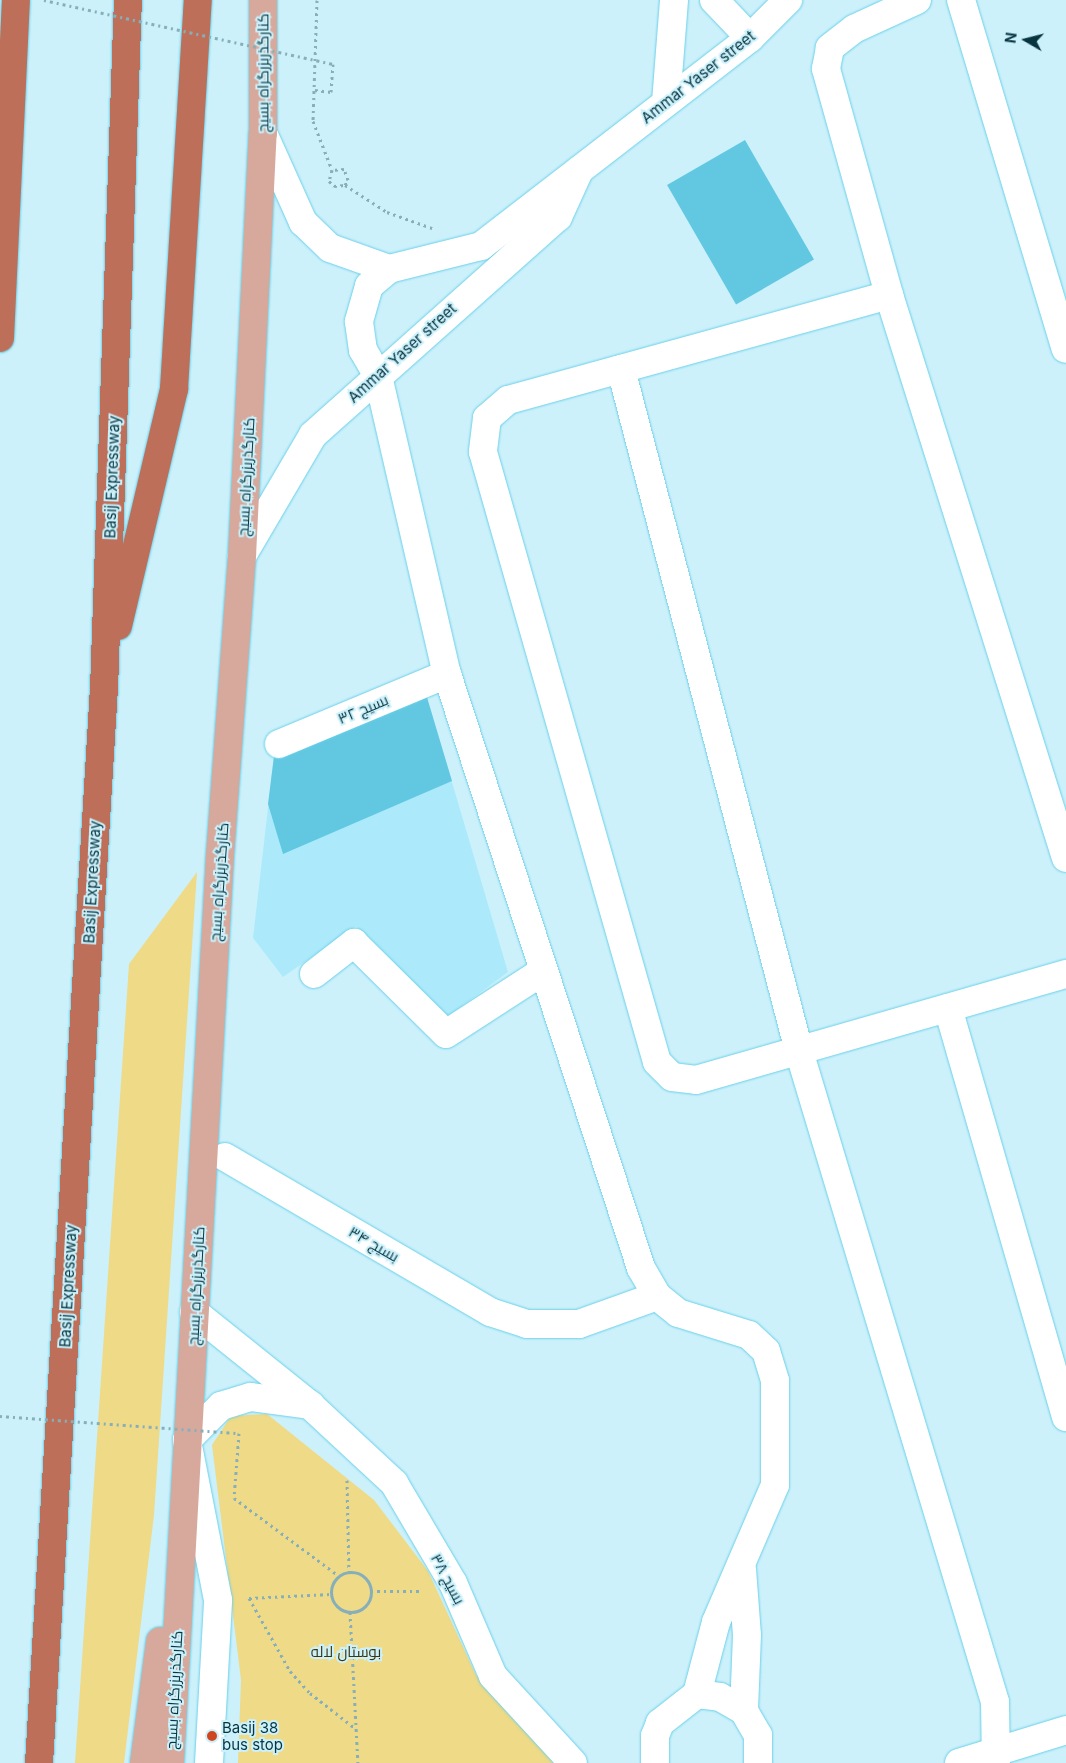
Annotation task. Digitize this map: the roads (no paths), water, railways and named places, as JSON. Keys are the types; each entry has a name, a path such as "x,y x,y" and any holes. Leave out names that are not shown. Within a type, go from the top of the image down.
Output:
{"highway":[{"path":"0,338 16,0"},
{"name":"Basij Expressway","path":"39,1763 104,689 128,0"},
{"path":"104,689 174,389 198,0"}],"main road":[{"name":"کنارگذربزرگراه بسیج","path":"170,1763 194,1312 242,556 263,133 263,0"},
{"path":"144,1763 187,1440"}],"street":[{"path":"666,102 674,0"},
{"path":"714,0 750,38"},
{"name":"Ammar Yaser street","path":"389,268 481,246 580,167 750,38 788,0"},
{"path":"917,0 854,29 830,48 826,69 889,294 1066,858"},
{"path":"961,0 1066,349"},
{"path":"263,133 303,222 330,248 389,268 369,286 359,322 363,350 378,376 447,674 542,972 642,1268 657,1296 678,1312 749,1335 766,1351 775,1381 776,1485 742,1568 716,1622 697,1694 660,1723 655,1736 655,1763"},
{"name":"Ammar Yaser street","path":"242,556 312,435 558,217 580,167"},
{"path":"889,294 508,400 487,418 483,452 657,1062 672,1077 696,1080 1066,974"},
{"path":"621,369 799,1051 995,1702 996,1757"},
{"name":"بسیج ۳۲","path":"279,744 447,674"},
{"path":"314,974 354,943 446,1034 542,972"},
{"path":"948,1008 1066,1417"},
{"name":"بسیج ۳۴","path":"225,1157 490,1312 527,1324 579,1324 657,1296"},
{"name":"بسیج ۳۸","path":"194,1312 310,1404 394,1483 453,1583 493,1676 573,1763"},
{"path":"209,1763 218,1600 187,1440 221,1406 244,1400 310,1404"},
{"path":"742,1568 747,1635 744,1711"},
{"path":"697,1694 720,1697 744,1711 758,1735 758,1763"},
{"path":"959,1763 996,1757 1066,1730"}],"place":[{"name":"Basij 38 bus stop","path":"212,1736"}],"park label":[{"name":"بوستان لاله","path":"346,1652"}]}
